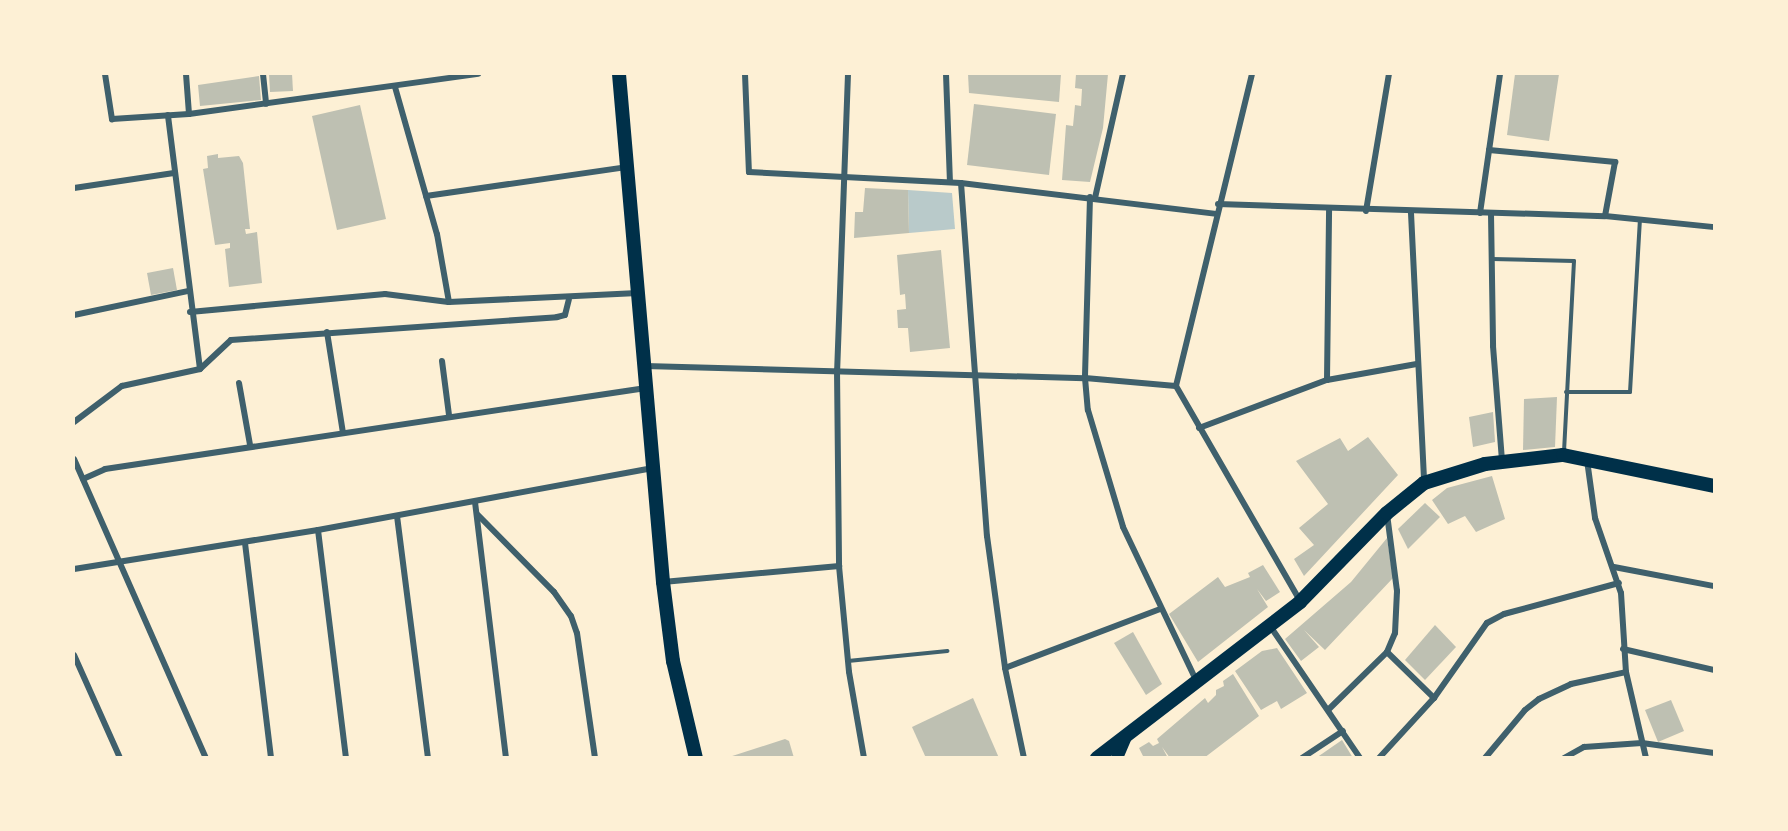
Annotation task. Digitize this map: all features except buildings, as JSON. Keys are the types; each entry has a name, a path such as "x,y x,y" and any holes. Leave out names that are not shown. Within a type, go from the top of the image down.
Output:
{"main road":[{"path":"619,74 629,167 663,582 673,661 696,758"},
{"path":"1097,758 1125,739 1300,602 1387,513 1424,483 1502,461 1563,455 1587,457 1714,486"},
{"path":"1117,758 1125,739"}],"street":[{"path":"105,74 112,119 189,114 478,74"},
{"path":"186,74 189,114"},
{"path":"263,74 266,104"},
{"path":"745,74 749,172 846,175 950,182 1216,214"},
{"path":"848,74 837,370 838,566 848,661 864,758"},
{"path":"946,74 950,182"},
{"path":"1124,74 1093,198 1085,378 1092,429 1123,527 1197,683"},
{"path":"1252,74 1218,204 1176,386 1300,602"},
{"path":"1366,211 1389,74"},
{"path":"1480,213 1500,74"},
{"path":"395,87 426,196 449,302"},
{"path":"168,115 190,312 200,369"},
{"path":"1489,150 1615,162 1605,216"},
{"path":"426,196 629,167"},
{"path":"74,188 174,173"},
{"path":"961,183 978,377 987,536 1005,668 1024,758"},
{"path":"1218,204 1411,213 1605,216 1714,227"},
{"path":"1327,380 1329,209"},
{"path":"1411,213 1424,483"},
{"path":"1491,214 1492,346 1502,461"},
{"path":"74,315 188,291"},
{"path":"190,312 385,294 449,302 639,293"},
{"path":"74,422 122,386 200,369 231,340 557,317 565,315 569,298"},
{"path":"327,332 343,433"},
{"path":"442,361 449,415"},
{"path":"1199,428 1327,380 1417,364"},
{"path":"645,366 837,370 978,377 1085,378 1176,386"},
{"path":"239,383 250,445"},
{"path":"83,479 105,469 250,445 647,388"},
{"path":"1587,457 1595,518 1619,583 1626,672 1646,758"},
{"path":"74,459 117,562 206,758"},
{"path":"74,569 318,531 655,468"},
{"path":"475,502 506,758"},
{"path":"1328,710 1387,652 1395,633 1397,591 1387,513"},
{"path":"478,515 554,592 571,616 595,758"},
{"path":"397,516 428,758"},
{"path":"318,531 346,758"},
{"path":"244,543 272,758"},
{"path":"663,582 838,566"},
{"path":"1614,567 1714,586"},
{"path":"1379,758 1434,698 1487,623 1504,614 1619,583"},
{"path":"1005,668 1160,609"},
{"path":"1270,625 1360,758"},
{"path":"1623,649 1714,670"},
{"path":"1387,652 1434,698"},
{"path":"74,655 120,758"},
{"path":"1485,758 1525,710 1539,699 1571,684 1626,672"},
{"path":"1302,758 1343,731"},
{"path":"1564,758 1584,747 1642,743 1714,753"}],"lane":[{"path":"1566,392 1629,392 1640,220"},
{"path":"1491,259 1574,261 1563,455"},
{"path":"848,661 947,651"}],"shaded area":[{"path":"908,190 952,193 955,229 909,233"}]}
